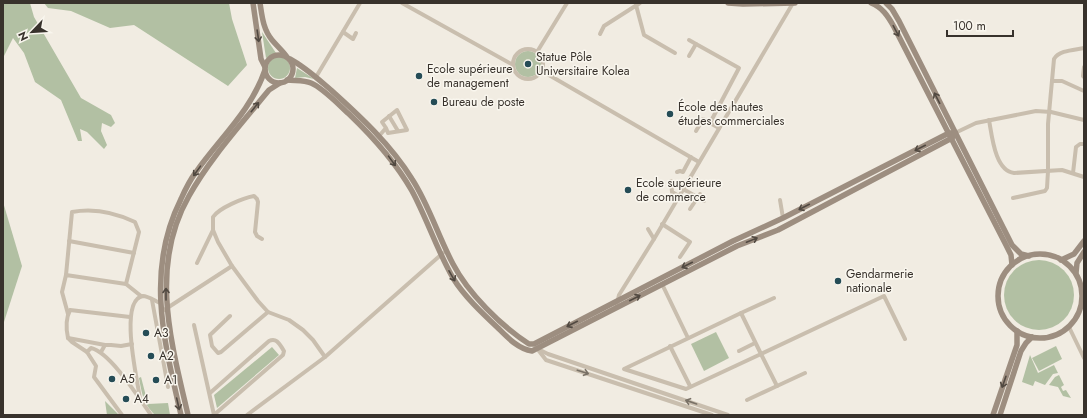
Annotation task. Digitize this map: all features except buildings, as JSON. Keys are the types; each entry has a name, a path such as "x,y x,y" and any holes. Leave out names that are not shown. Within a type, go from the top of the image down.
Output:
{"main road":[{"path":"253,3 261,58 270,79 280,82"},
{"path":"260,3 263,23 271,39 289,58 316,77 379,136 413,180 423,198 454,278 460,288 511,340 528,351 538,349 738,246 778,230 952,135"},
{"path":"728,3 794,3"},
{"path":"871,3 880,7 887,15 1014,248 1021,254 1030,256 1046,255 1061,260 1076,274 1081,285 1083,296 1079,313 1069,327 1058,334 1045,338 1032,338 1017,331 1007,322 999,303 999,289 1007,270 1017,261 1030,256"},
{"path":"886,3 892,9 899,21 952,135 1009,249 1012,265"},
{"path":"181,415 167,349 160,302 162,256 167,233 175,210 195,173 249,105 257,92 269,59 278,55 289,58"},
{"path":"287,80 290,77 293,68 289,58"},
{"path":"188,415 172,346 166,308 166,264 171,238 182,208 199,179 266,93 280,82 287,80 307,82 315,85 370,134 385,150 401,173 444,252 460,277 501,323 529,344 534,344 733,241 952,135"},
{"path":"1061,260 1074,254 1084,241"},
{"path":"1076,274 1077,263 1084,252"},
{"path":"993,415 1018,345 1017,331"},
{"path":"1000,415 1021,351 1026,343 1032,338"},
{"path":"534,344 538,349"}],"street":[{"path":"316,77 360,3"},
{"path":"402,3 513,65"},
{"path":"537,52 566,3"},
{"path":"616,308 619,295 654,239 794,3"},
{"path":"600,34 604,26 638,4 644,36 675,53"},
{"path":"343,32 353,39 356,32"},
{"path":"689,40 739,68 710,123"},
{"path":"689,56 696,44"},
{"path":"1013,198 1045,192 1047,188 1048,112 1054,59 1056,55 1083,48"},
{"path":"529,49 537,52 542,59 542,71 536,78 527,80 519,77 513,69 514,56 521,51 529,49"},
{"path":"1084,67 1084,77"},
{"path":"542,71 699,162"},
{"path":"1052,81 1062,81 1084,90"},
{"path":"396,110 407,130 388,133 382,122 389,116 396,110"},
{"path":"952,135 976,123 1036,111 1048,112 1084,120"},
{"path":"389,116 398,131"},
{"path":"696,131 703,119 719,128"},
{"path":"989,120 995,150 1007,172 1014,174 1062,170 1084,177"},
{"path":"379,136 386,128"},
{"path":"1073,173 1076,147 1080,144 1084,144"},
{"path":"677,172 683,172 691,157"},
{"path":"671,182 672,192 679,196"},
{"path":"683,189 699,196 704,202"},
{"path":"262,238 257,236 255,232 258,202 254,196 229,205 213,217 213,230 218,242 232,266 258,301 268,312 289,320 303,330 313,340 325,357"},
{"path":"690,209 699,196"},
{"path":"780,200 783,218"},
{"path":"122,415 94,377 96,366 87,352 68,338 66,328 68,314 62,292 66,275 72,212 97,211 123,216 135,222 139,232 126,284"},
{"path":"662,224 690,242 680,257"},
{"path":"648,229 654,239"},
{"path":"197,264 213,230"},
{"path":"69,241 134,253"},
{"path":"247,415 325,357 444,252"},
{"path":"161,312 232,266"},
{"path":"66,275 126,284 141,296 146,296 152,300 160,302"},
{"path":"662,284 688,338"},
{"path":"141,296 137,299 130,317 132,344 141,401"},
{"path":"774,298 624,369 686,388 884,296 905,339"},
{"path":"670,302 675,299"},
{"path":"152,300 168,387"},
{"path":"68,314 70,310 78,310 130,317"},
{"path":"230,316 210,335 212,346 218,353 241,337 268,312"},
{"path":"741,313 777,386"},
{"path":"194,325 210,393 215,414 283,355 284,351 278,341 274,339 269,340 210,393"},
{"path":"1069,327 1084,358"},
{"path":"68,338 105,346 132,344"},
{"path":"739,351 755,343"},
{"path":"101,352 105,346"},
{"path":"670,346 690,386"},
{"path":"87,352 91,348 101,352 133,389 151,415"},
{"path":"538,349 546,360 712,415"},
{"path":"538,349 548,354 728,415"},
{"path":"747,400 805,373"}],"green space":[{"path":"3,3 30,3 34,17 81,98 111,115 115,123 111,127 102,123 101,131 107,145 104,149 87,132 80,129 82,141 78,141 61,100 35,82 24,53 13,38 3,58"},
{"path":"44,3 229,3 232,19 247,65 228,86 134,25 110,28 71,11 48,8"},
{"path":"262,32 276,53 266,58"},
{"path":"528,51 537,55 541,64 537,73 528,77 519,73 515,64 519,55"},
{"path":"279,57 287,60 290,68 287,76 279,79 271,76 268,68 271,60"},
{"path":"297,68 314,79 305,77 295,78"},
{"path":"3,202 22,266 3,325"},
{"path":"1032,260 1046,260 1059,266 1068,275 1072,281 1074,295 1072,309 1064,320 1053,328 1046,330 1032,330 1025,328 1014,320 1006,309 1004,302 1004,288 1006,281 1014,270 1025,262"},
{"path":"716,332 729,358 704,371 691,344"},
{"path":"1056,346 1062,359 1039,371 1032,358"},
{"path":"272,347 279,355 217,408 214,395"},
{"path":"1030,355 1038,373 1054,365 1058,373 1053,374 1045,385 1035,381 1033,386 1022,382"},
{"path":"1059,375 1064,385 1061,387 1063,391 1066,390 1071,398 1063,396 1058,387 1049,385 1055,377"},
{"path":"141,377 148,404 168,403 170,415 155,415 151,411 142,394 139,378"},
{"path":"105,401 119,415 107,415"}],"place":[{"name":"Statue Pôle Universitaire Kolea","path":"528,64"},
{"name":"Ecole supérieure de management","path":"419,76"},
{"name":"Bureau de poste","path":"434,102"},
{"name":"École des hautes études commerciales","path":"670,114"},
{"name":"Ecole supérieure de commerce","path":"628,190"},
{"name":"Gendarmerie nationale","path":"838,281"},
{"name":"A3","path":"146,333"},
{"name":"A2","path":"151,356"},
{"name":"A5","path":"112,379"},
{"name":"A1","path":"156,380"},
{"name":"A4","path":"126,399"}]}
